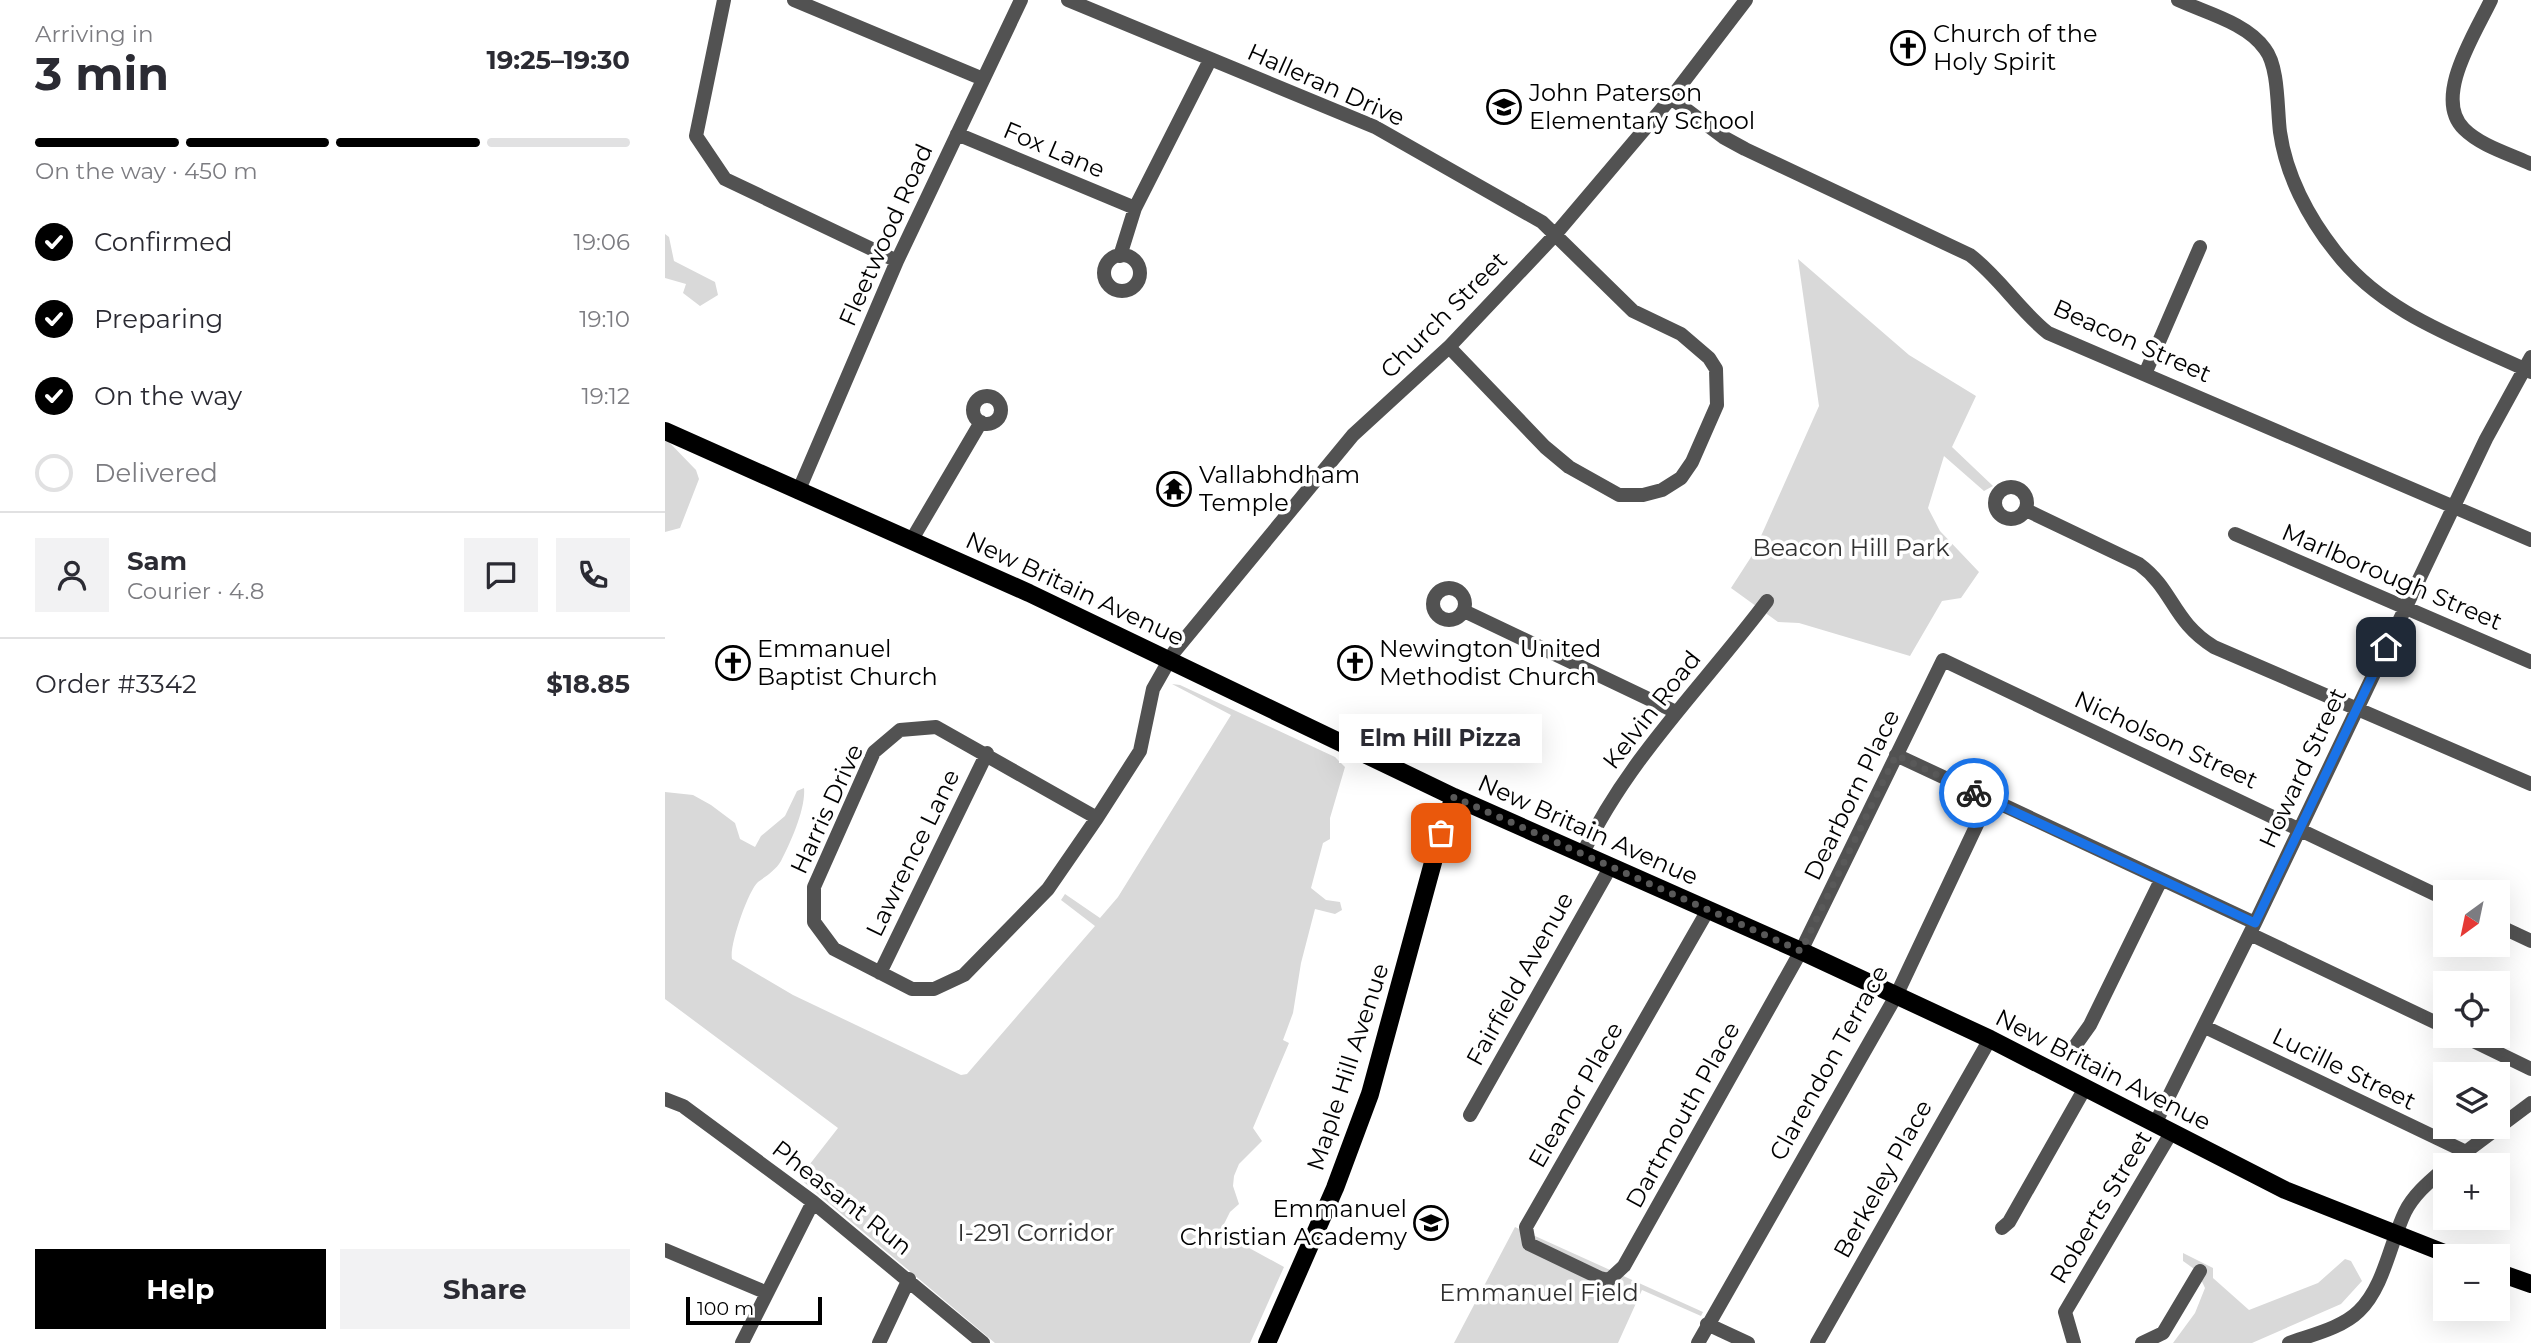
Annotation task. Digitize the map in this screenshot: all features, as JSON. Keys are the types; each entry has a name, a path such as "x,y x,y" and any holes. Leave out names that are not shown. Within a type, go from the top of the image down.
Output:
{"main road":[{"name":"New Britain Avenue","path":"665,431 1169,659 1454,797 1708,909 1990,1039 2285,1190 2433,1249"},
{"name":"Maple Hill Avenue","path":"1267,1343 1331,1198 1370,1094 1438,842 1454,797"},
{"path":"2510,1277 2531,1284"}],"street":[{"path":"723,0 696,136 725,179 897,261"},
{"path":"794,0 983,79"},
{"name":"Fleetwood Road","path":"798,492 897,261 1021,0"},
{"name":"Halleran Drive","path":"1067,0 1375,127 1542,222 1633,311 1681,334 1710,358 1716,369 1717,405 1692,462 1681,478 1662,490 1643,495 1619,495 1596,484 1545,447 1449,347"},
{"name":"Church Street","path":"1169,659 1353,435 1449,347 1554,236 1671,98 1746,0"},
{"path":"2178,0 2238,26 2267,50 2275,82 2280,132 2291,173 2335,251 2364,283 2401,312 2529,366"},
{"path":"2491,0 2453,81 2452,100 2456,118 2464,129 2476,137 2531,164"},
{"path":"1120,256 1135,208 1210,60"},
{"name":"Beacon Street","path":"1671,98 1723,137 1745,149 1970,256 1987,268 2031,319 2048,333 2531,540"},
{"name":"Fox Lane","path":"957,134 1135,208"},
{"path":"2145,374 2200,247"},
{"name":"Howard Street","path":"2163,1128 2205,1027 2356,708 2454,507 2529,366"},
{"path":"911,541 981,422"},
{"path":"2026,510 2139,564 2155,576 2179,618 2193,634 2214,647 2531,784"},
{"name":"Marlborough Street","path":"2235,534 2531,662"},
{"name":"Kelvin Road","path":"1583,853 1610,800 1676,712 1767,601"},
{"path":"1464,611 1676,712"},
{"name":"Harris Drive","path":"1097,818 988,753 936,727 900,730 874,752 814,887 814,922 834,948 912,989 934,989 964,975 1048,889 1097,818 1140,751 1153,689 1169,659"},
{"name":"Dearborn Place","path":"1801,951 1943,660"},
{"name":"Nicholson Street","path":"1943,660 2433,893"},
{"name":"Lawrence Lane","path":"880,972 988,753"},
{"path":"1896,755 2161,880 2433,1021"},
{"name":"Clarendon Terrace","path":"1697,1343 1896,996 1989,799"},
{"name":"Fairfield Avenue","path":"1470,1115 1611,866"},
{"path":"2075,1046 2090,1025 2161,880"},
{"name":"Eleanor Place","path":"1591,1275 1529,1244 1527,1227 1708,909"},
{"path":"2510,931 2531,941"},
{"name":"Dartmouth Place","path":"1591,1275 1609,1280 1624,1266 1801,951"},
{"name":"Lucille Street","path":"2205,1027 2464,1151"},
{"name":"Berkeley Place","path":"1817,1343 1990,1039"},
{"path":"2488,1048 2531,1069"},
{"path":"2002,1228 2009,1223 2040,1171 2085,1088"},
{"name":"Pheasant Run","path":"665,1099 683,1106 813,1202 983,1343"},
{"path":"2462,1153 2531,1103"},
{"name":"Roberts Street","path":"2074,1343 2065,1312 2163,1128"},
{"path":"2289,1343 2337,1325 2359,1311 2372,1292 2405,1213 2417,1193 2433,1179"},
{"path":"742,1343 765,1292 813,1202"},
{"path":"665,1250 765,1292"},
{"path":"2142,1343 2163,1333 2200,1270"},
{"path":"880,1343 909,1279"},
{"path":"1707,1324 1748,1343"}],"green space":[{"path":"665,234 669,237 674,261 715,282 718,295 700,306 683,293 686,284 665,278"},
{"name":"Beacon Hill Park","path":"1798,259 1909,355 1976,396 1952,447 1993,486 1984,491 1944,456 1928,508 1940,531 1979,572 1961,598 1942,601 1910,656 1799,623 1778,622 1731,588 1753,554 1819,406"},
{"path":"665,438 696,470 699,479 680,528 665,532"},
{"name":"I-291 Corridor","path":"1172,684 1180,685 1335,757 1345,767 1330,818 1330,839 1323,843 1311,888 1326,900 1340,902 1342,910 1335,914 1315,909 1301,963 1293,1013 1283,1040 1289,1043 1253,1128 1262,1141 1239,1164 1233,1186 1239,1204 1230,1212 1220,1232 1284,1267 1250,1343 995,1343 799,1178 838,1128 665,999 665,792 693,795 711,805 735,823 740,839 755,847 761,836 785,816 797,791 804,788 800,815 785,853 776,868 754,887 745,907 733,943 732,959 793,995 961,1075 967,1074 1095,926 1061,900 1065,894 1100,918 1118,897 1231,715"},
{"name":"Emmanuel Field","path":"1515,1227 1703,1312 1701,1316 1642,1290 1618,1343 1454,1343"},
{"path":"2183,1253 2213,1268 2213,1278 2249,1310 2318,1283 2345,1259 2351,1261 2362,1281 2341,1304 2252,1343 2173,1343 2195,1313 2205,1288 2197,1271 2183,1261"}],"way so far":[{"path":"1441,833 1454,797 1801,951 1896,755 1974,793"}],"place":[{"name":"Church of the Holy Spirit","path":"1908,48"},
{"name":"John Paterson Elementary School","path":"1504,107"},
{"name":"Vallabhdham Temple","path":"1174,489"},
{"name":"Emmanuel Baptist Church","path":"733,663"},
{"name":"Newington United Methodist Church","path":"1355,663"},
{"name":"Elm Hill Pizza","path":"1441,833"},
{"name":"Emmanuel Christian Academy","path":"1431,1223"}],"route":[{"path":"1974,793 2255,923 2386,647"}]}
